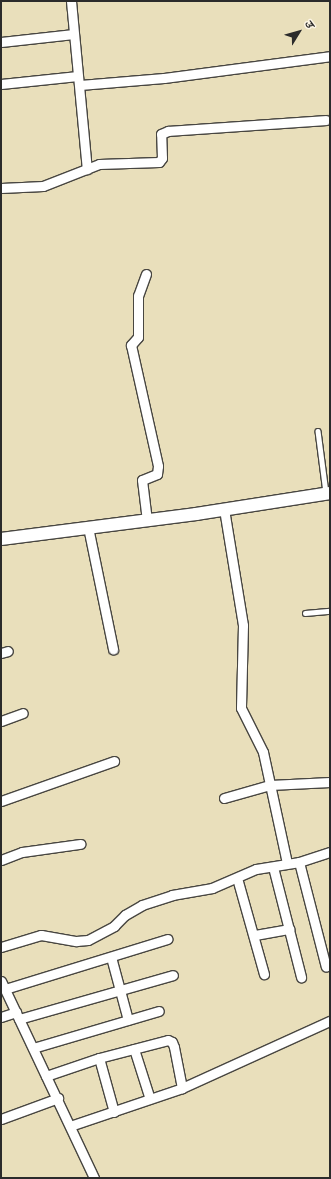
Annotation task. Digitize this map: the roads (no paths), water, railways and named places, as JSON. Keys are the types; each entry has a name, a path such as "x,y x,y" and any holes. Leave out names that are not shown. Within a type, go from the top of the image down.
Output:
{"street":[{"path":"71,1 87,169"},
{"path":"1,42 74,34"},
{"path":"1,84 164,78 330,56"},
{"path":"1,188 43,186 87,169 110,163 159,162 162,158 161,134 168,131 326,120"},
{"path":"146,274 138,296 138,337 131,345 158,466 157,474 142,480 147,519"},
{"path":"1,539 224,509 328,493"},
{"path":"224,509 243,625 241,708 259,739 287,864"},
{"path":"88,527 113,649"},
{"path":"1,721 23,713"},
{"path":"1,801 114,761"},
{"path":"224,798 270,785 330,782"},
{"path":"1,860 16,853 80,844"},
{"path":"1,947 41,935 76,941 88,940 114,926 125,915 142,905 172,895 203,890 256,870 299,862 330,852"},
{"path":"299,862 326,967"},
{"path":"273,867 301,977"},
{"path":"237,878 255,935 264,974"},
{"path":"255,935 289,929"},
{"path":"94,1178 58,1098 3,985 111,957 168,939"},
{"path":"111,957 128,1020"},
{"path":"1,1017 18,1016 173,975"},
{"path":"34,1048 159,1011"},
{"path":"70,1126 182,1088 330,1021"},
{"path":"46,1076 99,1058 163,1040 172,1042 182,1088"},
{"path":"134,1049 150,1099"},
{"path":"99,1058 114,1112"},
{"path":"1,1119 58,1098"}],"lane":[{"path":"318,432 328,493"},
{"path":"305,613 330,611"}]}
